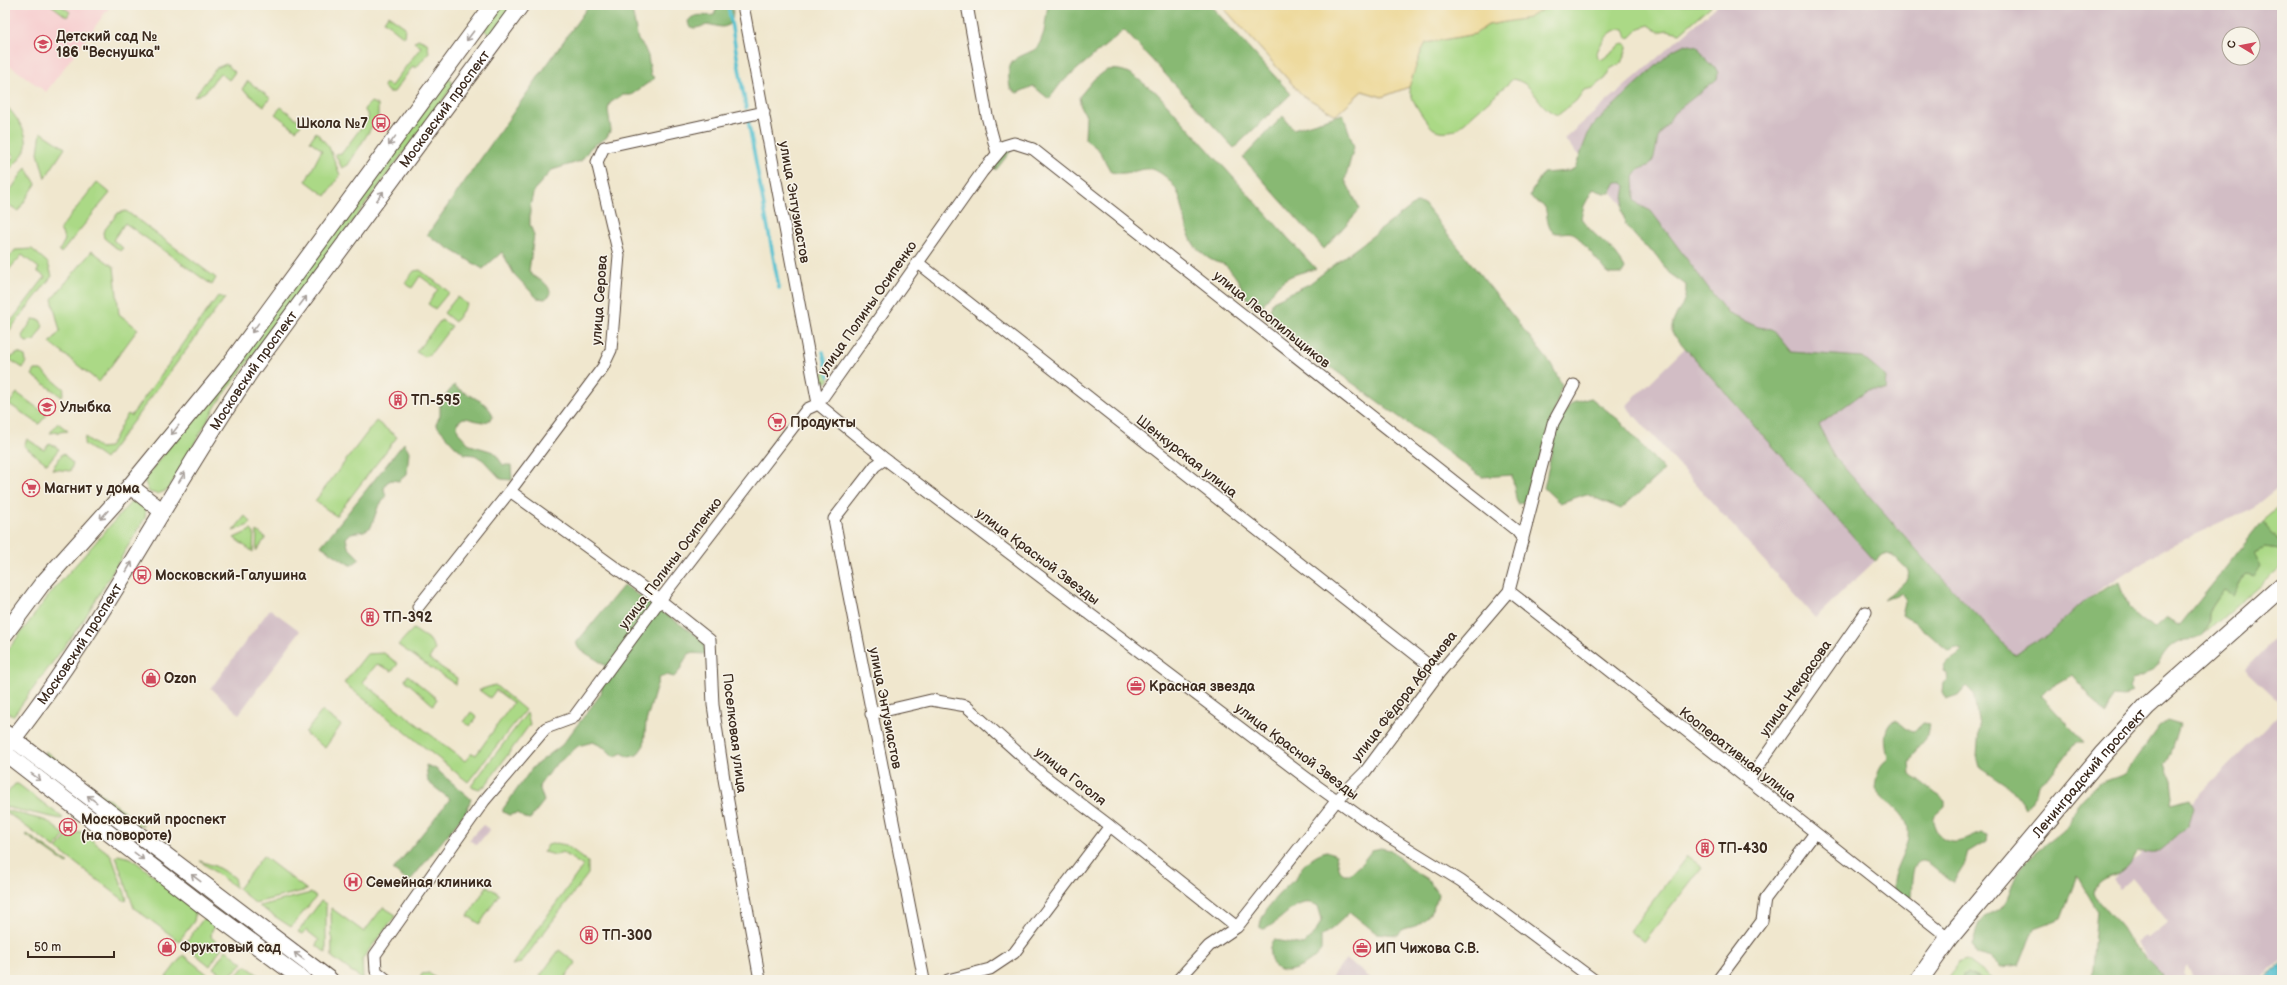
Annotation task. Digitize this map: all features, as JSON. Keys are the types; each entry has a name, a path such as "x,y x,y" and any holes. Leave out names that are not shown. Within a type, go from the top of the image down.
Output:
{"main road":[{"name":"Московский проспект","path":"5,634 42,584 130,486 226,369 493,5"},
{"name":"Московский проспект","path":"8,740 93,628 224,410 255,365 521,5"},
{"path":"455,56 474,69"},
{"path":"130,486 162,511"},
{"name":"Ленинградский проспект","path":"1919,980 1949,938 2123,733 2148,706 2282,586"},
{"path":"8,740 330,980"},
{"path":"5,753 207,910 303,980"}],"street":[{"name":"улица Энтузиастов","path":"743,5 764,112 813,385 818,404"},
{"path":"967,5 987,116 996,153"},
{"name":"улица Серова","path":"418,607 510,491 603,367 611,350 619,255 597,162 604,147 764,112"},
{"name":"улица Лесопильщиков","path":"996,153 1004,146 1014,143 1033,149 1517,531 1522,540"},
{"name":"улица Полины Осипенко","path":"387,980 376,971 375,956 484,801 546,728 573,718 660,600 807,409 818,404 917,262 996,153"},
{"name":"Шенкурская улица","path":"917,262 1438,673"},
{"name":"улица Фёдора Абрамова","path":"1178,980 1209,946 1237,927 1338,800 1365,772 1438,673 1509,591 1553,423 1574,385"},
{"name":"улица Красной Звезды","path":"818,404 885,459 1338,800 1383,833 1461,881 1594,980"},
{"name":"улица Энтузиастов","path":"885,459 875,466 834,518 924,980"},
{"name":"Поселковая улица","path":"510,491 660,600 710,640 713,705 724,779 760,980"},
{"name":"Кооперативная улица","path":"1509,591 1949,938"},
{"name":"улица Некрасова","path":"1748,781 1866,612"},
{"name":"улица Гоголя","path":"872,714 931,700 966,706 1044,776 1110,826 1237,927"},
{"path":"948,980 990,969 1014,953 1110,826"},
{"path":"1718,980 1762,921 1765,900 1815,833"}],"shaded area":[{"name":"Детский сад № 186 \"Веснушка\"","path":"5,5 111,5 46,92 5,62"},
{"path":"1718,5 2282,5 2282,484 2251,509 2162,550 2084,601 2050,633 2014,655 1939,575 1833,455 1819,425 1564,139"},
{"path":"1685,348 1875,561 1815,618 1626,406"},
{"path":"270,609 300,631 239,714 211,688"},
{"path":"2282,631 2282,704 2245,669"},
{"path":"2282,711 2282,960 2259,980 2194,980 2187,965 2183,972 2187,980 2164,980 2136,943 2146,935 2148,938 2168,922 2133,878 2120,889 2112,880 2140,855"},
{"path":"483,825 490,829 477,845 469,840"},
{"path":"1346,959 1373,980 1329,980"}],"green space":[{"path":"51,5 60,5 70,12 67,17"},
{"path":"502,5 513,5 491,35 484,30"},
{"path":"589,5 631,5 638,40 644,47 648,56 651,75 655,78 631,95 622,95 610,103 608,110 611,130 606,138 591,147 581,161 552,170 534,190 530,206 530,225 534,235 529,271 534,277 547,285 551,294 545,299 537,298 514,274 502,252 483,269 427,235"},
{"path":"718,5 732,5 733,15 731,22 728,25 722,27 707,25 696,28 689,26 688,21 691,18 700,15 714,15"},
{"path":"1048,5 1210,5 1291,94 1234,148 1124,30 1061,83 1049,99 1033,86 1017,93 1010,88 1009,70 1014,61 1038,48 1044,32"},
{"path":"1550,5 1712,5 1680,33 1667,30 1659,32 1649,25 1640,28 1631,37 1627,38 1624,29 1615,30 1603,40 1597,53 1598,58 1603,59 1623,43 1627,45 1627,49 1621,63 1610,69 1606,78 1593,88 1584,90 1576,101 1558,115 1545,107 1527,86 1513,79 1456,130 1439,131 1434,129 1423,116 1415,103 1409,87 1416,64 1426,43 1475,34 1488,25 1528,18"},
{"path":"388,15 405,27 404,37 384,21"},
{"path":"418,39 427,43 429,52 416,68 413,66 394,92 388,92 384,87 385,83 391,86 421,47 414,42"},
{"path":"1685,44 1698,47 1709,64 1715,67 1718,73 1717,79 1674,113 1658,138 1654,158 1650,165 1638,170 1634,176 1635,200 1639,205 1651,211 1727,313 1758,327 1772,329 1791,352 1862,357 1886,377 1885,390 1867,390 1819,425 1833,455 1939,575 2014,655 2050,633 2084,601 2120,582 2129,608 2154,629 2166,618 2180,625 2262,522 2282,545 2279,550 2265,548 2253,553 2260,566 2253,577 2247,575 2242,579 2233,595 2224,590 2210,610 2208,625 2204,634 2198,638 2182,640 2175,643 2169,648 2154,668 2142,676 2132,679 2129,688 2132,691 2125,697 2113,696 2106,715 2072,675 2048,689 2041,696 2084,742 2076,742 2055,770 2038,784 2036,793 2025,808 2011,788 1980,767 1977,756 1979,727 1972,692 1966,686 1958,695 1946,699 1942,692 1943,683 1947,680 1946,673 1943,671 1944,667 1962,650 1955,648 1949,651 1916,623 1902,615 1906,598 1901,593 1883,600 1905,582 1909,573 1907,568 1902,566 1894,557 1887,554 1884,554 1875,561 1672,333 1674,321 1686,293 1686,285 1669,273 1656,255 1641,243 1626,225 1622,210 1626,186 1622,182 1616,182 1610,193 1604,193 1593,189 1584,206 1581,218 1586,225 1616,254 1625,269 1622,274 1609,274 1575,234 1569,232 1555,233 1552,231 1548,224 1545,207 1530,197 1543,173 1569,171 1575,168 1588,134 1595,123 1673,50"},
{"path":"226,64 235,72 229,80 220,73 205,92 194,97 216,68"},
{"path":"1107,70 1128,73 1156,92 1316,269 1295,274 1282,282 1272,292 1260,309 1251,306 1240,284 1230,269 1224,264 1213,261 1207,257 1193,243 1178,194 1166,177 1151,169 1124,173 1111,172 1099,150 1085,139 1086,115 1081,108 1079,97 1094,79"},
{"path":"447,79 451,79 453,86 217,404 168,490 157,494 149,492 144,480"},
{"path":"248,81 270,98 264,106 242,89"},
{"path":"371,102 378,105 378,117 348,165 342,168 335,154 342,153 369,117 364,109"},
{"path":"5,104 14,114 22,127 25,134 26,147 17,162 5,175 5,167 14,156 5,149 5,129 10,123 5,120"},
{"path":"281,107 302,123 296,130 275,114"},
{"path":"1343,114 1354,147 1345,180 1360,209 1324,249 1243,158 1283,116 1293,129"},
{"path":"41,132 65,148 45,178 38,153"},
{"path":"316,132 329,147 340,175 326,196 306,181 322,150 310,141"},
{"path":"1013,148 996,170 993,167 1005,150"},
{"path":"26,167 36,184 18,211 5,202 5,199"},
{"path":"97,182 110,193 61,253 59,251 65,240 60,229"},
{"path":"1416,203 1424,204 1551,364 1562,385 1528,502 1517,504 1512,475 1482,477 1271,324 1270,311 1273,301 1309,284"},
{"path":"126,211 216,278 212,285 125,223 113,240 123,248 120,251 104,238 103,232 118,213"},
{"path":"32,249 48,263 52,276 5,336 5,329 45,277 37,271 39,268 22,255 5,274 5,263 15,250"},
{"path":"92,251 114,267 119,314 138,329 99,382 50,343 60,331 52,299"},
{"path":"420,270 449,292 435,309 428,304 438,289 420,276 412,288 405,283 414,271"},
{"path":"218,296 225,298 105,459 84,444 85,437 100,448 109,447 125,418 128,414 131,416"},
{"path":"457,297 467,304 455,322 444,313"},
{"path":"33,319 40,320 43,326 34,341 26,342 22,336"},
{"path":"441,320 452,326 432,352 425,357 416,352"},
{"path":"18,353 25,356 26,362 23,368 9,359"},
{"path":"829,362 829,381 820,385 820,380"},
{"path":"35,370 41,370 64,389 62,397 32,375"},
{"path":"454,385 481,401 490,410 493,416 490,420 483,422 463,418 457,423 458,432 470,445 494,452 503,465 511,465 512,480 501,479 483,460 475,455 465,454 455,446 438,427 436,423 440,416 440,403"},
{"path":"17,393 47,415 39,424 9,404"},
{"path":"1591,398 1619,420 1664,470 1621,509 1586,494 1560,503 1544,488 1559,419 1572,403"},
{"path":"376,421 397,437 336,516 315,501"},
{"path":"58,423 68,431 50,433"},
{"path":"27,439 44,450 50,443 59,449 47,464 24,446"},
{"path":"404,443 409,451 407,474 399,481 391,480 386,483 384,489 386,497 378,507 371,527 364,531 351,533 346,538 348,547 360,559 350,565 321,546"},
{"path":"63,453 73,464 70,471 52,469"},
{"path":"138,501 146,507 145,518 83,621 13,716 5,710 5,654 50,594 131,502"},
{"path":"2282,505 2282,545 2262,522"},
{"path":"245,516 251,522 249,525 233,531"},
{"path":"251,530 254,533 253,552 234,538"},
{"path":"257,531 266,538 256,551"},
{"path":"2282,547 2282,566 2204,634 2209,622 2209,612 2224,589 2239,585 2242,579 2247,575 2253,553 2265,548 2279,550"},
{"path":"624,585 704,641 705,654 690,653 674,677 667,675 659,678 646,722 644,745 637,755 629,757 622,753 614,757 605,748 593,742 578,746 552,768 539,786 544,801 530,819 524,818 517,813 509,815 503,812 503,809 533,767 562,745 601,694 605,665 579,649 576,643"},
{"path":"413,629 430,640 435,649 429,659 457,678 456,685 398,645"},
{"path":"384,653 398,664 392,671 377,664 362,682 465,761 472,753 476,755 513,703 496,690 490,698 479,690 495,685 525,710 468,782 344,683 367,654"},
{"path":"408,675 437,699 433,705 405,680"},
{"path":"322,711 341,725 325,748 305,733"},
{"path":"471,712 477,717 470,726 464,722"},
{"path":"527,713 530,724 485,786 479,789 471,786"},
{"path":"1894,720 1914,732 1923,723 1930,724 1928,735 1917,748 1910,763 1911,774 1945,801 1945,806 1933,817 1934,827 1939,835 1952,842 1957,842 1966,840 1981,833 1987,835 1986,841 1968,852 1965,863 1953,882 1927,862 1922,861 1918,863 1913,872 1911,897 1906,901 1893,890 1893,881 1907,840 1907,824 1900,812 1882,797 1875,788 1880,768 1888,759 1885,738 1887,728"},
{"path":"2167,721 2180,725 2172,750 2165,765 2171,780 2173,796 2172,804 2190,799 2194,807 2189,823 2157,852 2136,853 2129,867 2123,872 2107,878 2098,884 2095,888 2094,894 2122,927 2133,945 2161,973 2163,980 2091,980 2097,910 2077,876 2061,918 2034,928 2019,965 2001,967 1991,958 1976,954 1972,945 1979,922 1999,910 2005,902 2017,873 2023,864 2067,827 2076,807 2093,789 2103,781 2119,777 2126,773 2159,727"},
{"path":"45,751 144,826 140,827 46,756"},
{"path":"426,765 436,769 471,799 466,812 409,882 393,870 450,799 428,782"},
{"path":"15,784 18,784 63,818 61,819 5,807 5,796"},
{"path":"6,810 47,821 65,835 55,848 5,811"},
{"path":"81,832 111,855 127,899 125,901 57,849 67,836"},
{"path":"27,834 68,863 67,864 26,835"},
{"path":"556,843 566,845 588,862 588,874 521,963 512,965 583,866 562,852 556,855 543,852 548,845"},
{"path":"1381,848 1391,850 1409,868 1427,879 1438,894 1436,903 1429,915 1416,926 1402,930 1398,935 1376,933 1350,912 1333,928 1321,936 1321,950 1309,962 1292,970 1285,971 1278,969 1273,963 1270,952 1270,947 1274,940 1303,945 1315,934 1322,919 1318,906 1311,903 1304,903 1290,910 1270,926 1264,929 1260,928 1263,916 1272,902 1296,879 1300,870 1305,864 1319,854 1327,851 1336,855 1340,871 1344,874 1350,874 1362,863 1372,850"},
{"path":"118,855 131,858 196,909 194,921 179,941 134,908 116,857"},
{"path":"263,856 307,890 255,903 238,889"},
{"path":"1687,856 1702,867 1644,942 1630,931"},
{"path":"200,861 215,866 234,877 236,888"},
{"path":"487,886 499,894 480,924 468,916"},
{"path":"311,893 316,897 291,927 259,906"},
{"path":"321,901 326,904 326,953 316,945 319,940 306,930 302,934 298,932"},
{"path":"383,907 396,915 362,959 363,980 332,957 331,908 364,932"},
{"path":"203,919 214,921 216,924 212,930 211,937 222,947 210,966 184,945"},
{"path":"226,950 243,963 227,978 213,968"},
{"path":"559,950 576,963 563,980 546,980 540,976"},
{"path":"183,955 211,977 209,980 171,980 166,977"},
{"path":"1967,960 1994,980 1946,980 1958,963"},
{"path":"246,966 260,976 249,980 231,980"},
{"path":"429,973 438,980 419,980 422,974"},
{"path":"1967,973 1983,980 1960,980 1962,975"}],"sand":[{"path":"1221,5 1550,5 1528,18 1488,25 1475,34 1426,43 1421,52 1409,87 1382,97 1362,91 1336,115 1302,95"}],"water":[{"path":"2282,963 2282,980 2263,980"}],"waterway":[{"path":"728,5 746,108"},
{"path":"748,120 779,288"},
{"path":"823,352 829,376"}],"place":[{"name":"Детский сад № 186 \"Веснушка\"","path":"43,44"},
{"name":"Школа №7","path":"381,123"},
{"name":"ТП-595","path":"398,400"},
{"name":"Улыбка","path":"47,407"},
{"name":"Продукты","path":"777,422"},
{"name":"Магнит у дома","path":"31,488"},
{"name":"Московский-Галушина","path":"142,575"},
{"name":"ТП-392","path":"370,617"},
{"name":"Ozon","path":"151,678"},
{"name":"Красная звезда","path":"1136,686"},
{"name":"Московский проспект (на повороте)","path":"68,827"},
{"name":"ТП-430","path":"1705,848"},
{"name":"Семейная клиника","path":"353,882"},
{"name":"ТП-300","path":"589,935"},
{"name":"Фруктовый сад","path":"167,947"},
{"name":"ИП Чижова С.В.","path":"1362,948"}]}
